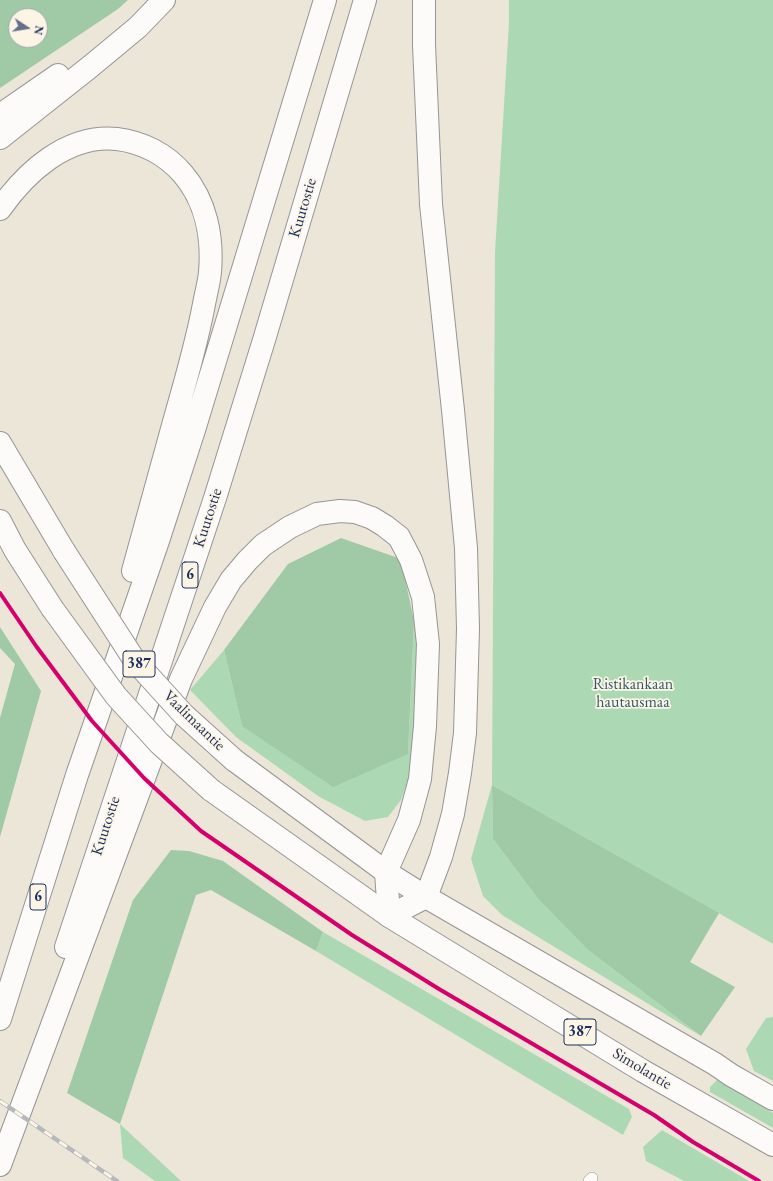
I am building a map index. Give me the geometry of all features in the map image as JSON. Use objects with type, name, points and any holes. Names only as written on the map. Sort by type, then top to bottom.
[{"type":"main road","points":[[0,115],[83,57],[155,0]]},
{"type":"main road","points":[[0,138],[138,27],[164,0]]},
{"type":"main road","name":"6","points":[[0,1019],[77,775],[158,542],[194,430],[325,0]]},
{"type":"main road","name":"Kuutostie","points":[[0,1146],[215,498],[365,0]]},
{"type":"main road","points":[[0,1165],[181,679],[208,621],[232,580],[247,561],[263,545],[290,527],[317,514],[340,511],[355,512],[372,518],[385,526],[399,537],[411,560],[423,597],[428,644],[425,726],[420,779],[409,820],[386,872],[390,916],[426,897],[442,857],[453,814],[465,733],[468,629],[466,548],[431,204],[424,45],[424,0]]},
{"type":"main road","points":[[0,209],[18,186],[45,161],[56,154],[86,141],[115,139],[130,141],[144,146],[158,152],[170,160],[187,179],[195,191],[204,212],[208,230],[210,272],[199,332],[77,775]]},
{"type":"main road","name":"Vaalimaantie","points":[[0,443],[64,551],[135,661],[184,715],[234,760],[386,872],[426,897]]},
{"type":"main road","name":"387","points":[[0,521],[15,550],[52,608],[116,696],[159,743],[211,790],[390,916]]},
{"type":"main road","points":[[426,897],[773,1099]]},
{"type":"main road","name":"Simolantie","points":[[390,916],[644,1071],[773,1145]]},
{"type":"green space","points":[[0,0],[128,0],[118,9],[0,88]]},
{"type":"green space","name":"Ristikankaan hautausmaa","points":[[509,0],[773,0],[773,944],[492,785],[495,252],[509,23]]},
{"type":"green space","points":[[341,538],[401,559],[414,621],[408,754],[333,787],[242,726],[224,650],[288,564]]},
{"type":"green space","points":[[414,621],[418,640],[413,766],[401,800],[388,817],[365,821],[318,796],[236,737],[190,690],[224,650],[242,726],[408,754]]},
{"type":"green space","points":[[0,627],[41,691],[0,837],[0,718],[15,664],[0,648]]},
{"type":"green space","points":[[492,785],[493,839],[538,899],[588,950],[701,1036],[502,915],[483,896],[471,859]]},
{"type":"green space","points":[[492,785],[719,913],[690,962],[735,987],[701,1036],[588,950],[538,899],[493,839]]},
{"type":"green space","points":[[171,850],[189,851],[223,861],[323,932],[316,951],[211,890],[196,895],[120,1124],[67,1093],[133,900]]},
{"type":"green space","points":[[323,932],[629,1109],[632,1117],[623,1135],[316,951]]},
{"type":"green space","points":[[773,1017],[773,1081],[754,1071],[746,1049],[766,1018]]},
{"type":"green space","points":[[717,1080],[773,1113],[773,1128],[710,1092],[710,1087]]},
{"type":"green space","points":[[120,1124],[181,1181],[155,1181],[123,1158]]},
{"type":"green space","points":[[662,1130],[749,1181],[684,1181],[646,1161],[643,1147]]},
{"type":"railway","points":[[0,1101],[117,1181]]},
{"type":"cycle path","points":[[0,593],[36,646],[92,721],[144,778],[201,831],[352,935],[439,989],[654,1115],[693,1142],[759,1181]]}]
